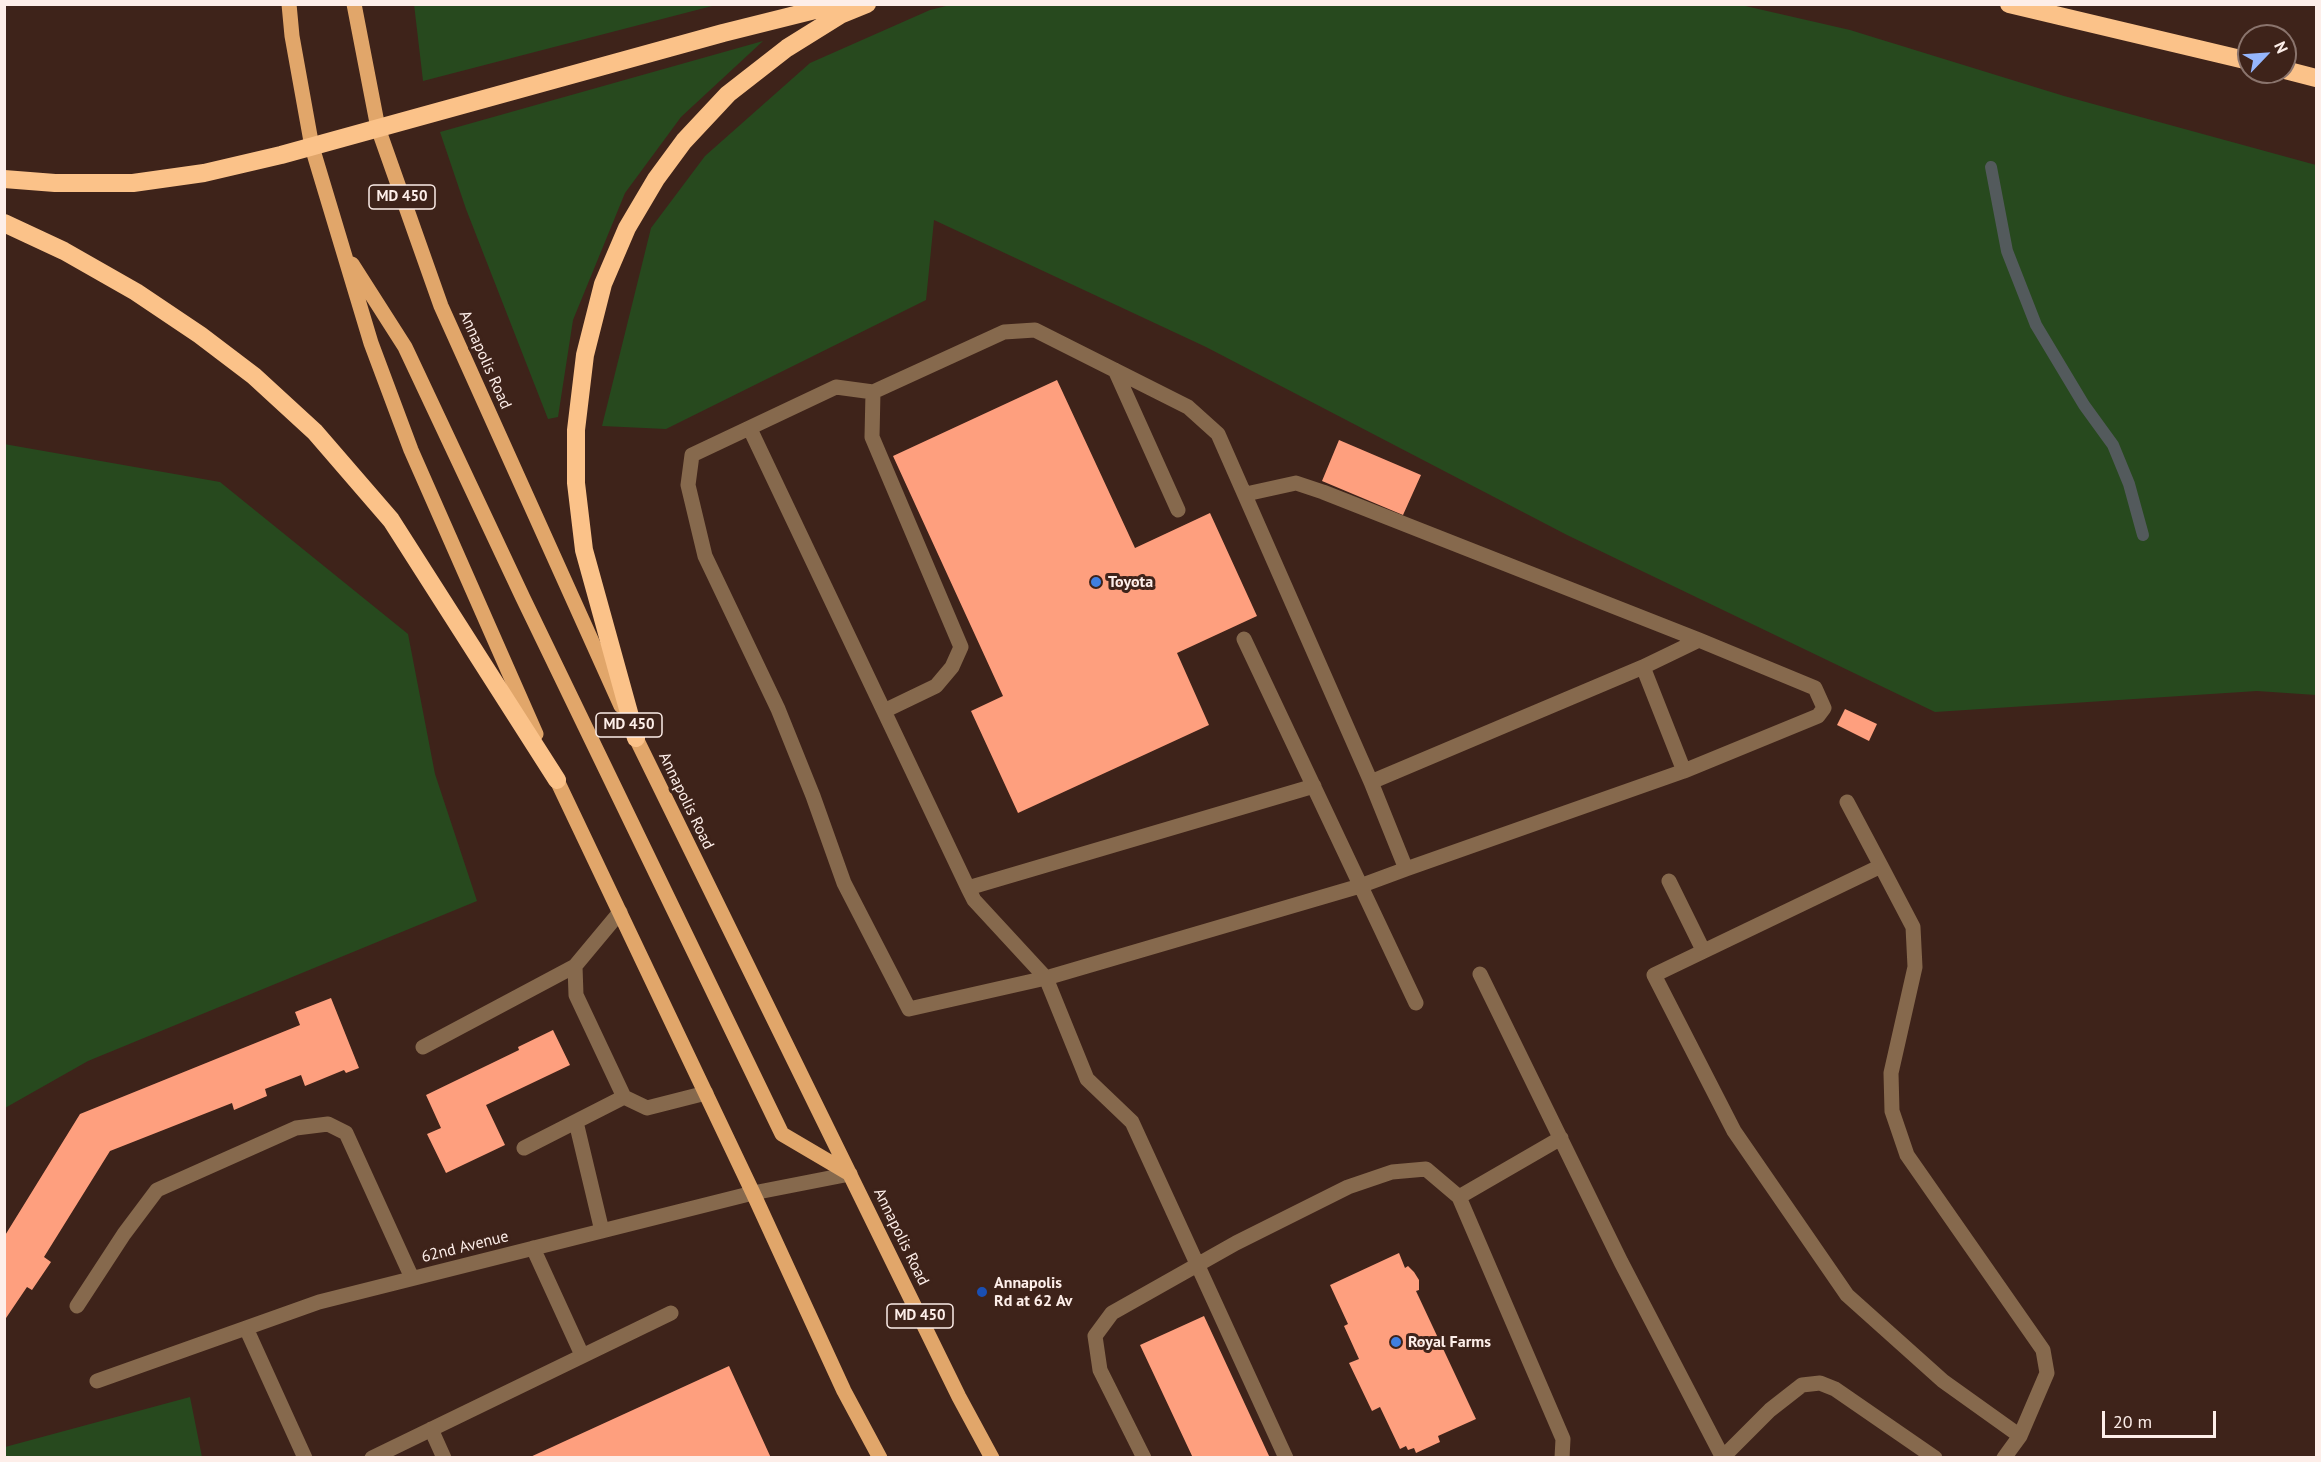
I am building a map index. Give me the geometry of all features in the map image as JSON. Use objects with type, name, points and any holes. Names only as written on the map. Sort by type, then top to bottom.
[{"type":"highway","points":[[4,179],[55,183],[133,183],[204,173],[312,147],[723,33],[839,4]]},
{"type":"highway","points":[[636,738],[584,550],[576,483],[576,430],[585,355],[603,284],[627,228],[656,179],[684,141],[728,94],[787,48],[840,15],[867,4]]},
{"type":"highway","points":[[1999,4],[2237,59]]},
{"type":"highway","points":[[2297,73],[2316,78]]},
{"type":"highway","points":[[4,223],[64,251],[136,292],[200,335],[255,376],[315,432],[391,520],[557,780]]},
{"type":"main road","points":[[289,4],[292,36],[312,147],[371,343],[411,450],[524,710],[753,1193],[844,1391],[880,1458]]},
{"type":"main road","name":"Annapolis Road","points":[[354,4],[378,128],[441,306],[636,738],[959,1397],[992,1458]]},
{"type":"main road","points":[[341,246],[405,347],[523,598],[782,1134],[850,1174]]},
{"type":"street","points":[[1246,494],[1296,483],[1323,492],[1815,688],[1824,708],[1818,716],[1684,771],[1360,886],[1046,978],[909,1009],[844,883],[813,796],[778,709],[705,556],[688,484],[692,455],[836,387],[873,392],[1004,332],[1035,330],[1188,407],[1218,434],[1371,782],[1406,869]]},
{"type":"street","points":[[1115,370],[1178,510]]},
{"type":"street","points":[[873,392],[872,437],[961,647],[952,667],[936,686],[884,711]]},
{"type":"street","points":[[750,429],[974,900],[1046,978],[1087,1079],[1132,1122],[1286,1458]]},
{"type":"street","points":[[1244,639],[1416,1003]]},
{"type":"street","points":[[1371,782],[1643,667],[1699,640]]},
{"type":"street","points":[[1643,667],[1684,771]]},
{"type":"street","points":[[968,888],[1314,786]]},
{"type":"street","points":[[1847,802],[1913,927],[1915,967],[1891,1073],[1892,1111],[1907,1155],[2043,1350],[2047,1373],[2020,1436],[2004,1458]]},
{"type":"street","points":[[1881,866],[1654,975],[1734,1131],[1847,1295],[1942,1381],[2020,1436]]},
{"type":"street","points":[[1669,881],[1703,951]]},
{"type":"street","points":[[423,1047],[575,966],[620,912]]},
{"type":"street","points":[[575,966],[576,995],[624,1097],[647,1108],[706,1093]]},
{"type":"street","points":[[1480,974],[1621,1262],[1723,1457],[1770,1410],[1802,1385],[1820,1383],[1835,1389],[1935,1458]]},
{"type":"street","points":[[524,1148],[624,1097]]},
{"type":"street","points":[[576,1122],[602,1231]]},
{"type":"street","points":[[77,1306],[124,1234],[157,1190],[296,1128],[328,1124],[346,1133],[412,1278]]},
{"type":"street","points":[[1460,1197],[1561,1138]]},
{"type":"street","points":[[1144,1458],[1100,1370],[1095,1336],[1112,1313],[1236,1243],[1348,1187],[1392,1172],[1426,1169],[1460,1197],[1563,1439],[1562,1458]]},
{"type":"street","name":"62nd Avenue","points":[[97,1381],[319,1302],[753,1193],[850,1174]]},
{"type":"street","points":[[533,1248],[582,1355]]},
{"type":"street","points":[[372,1458],[671,1312]]},
{"type":"street","points":[[246,1328],[305,1458]]},
{"type":"street","points":[[431,1429],[444,1458]]},
{"type":"green space","points":[[414,4],[716,4],[716,5],[423,81]]},
{"type":"green space","points":[[950,5],[1741,5],[1850,30],[2064,96],[2316,165],[2316,695],[2257,691],[1935,712],[1567,535],[1206,347],[934,220],[926,300],[666,429],[602,426],[651,228],[705,156],[810,63],[930,10]]},
{"type":"green space","points":[[763,41],[681,117],[625,193],[573,320],[558,417],[548,419],[466,209],[440,132]]},
{"type":"green space","points":[[4,444],[220,482],[408,634],[435,774],[477,901],[88,1061],[5,1108]]},
{"type":"green space","points":[[190,1397],[202,1457],[5,1457],[5,1447]]},
{"type":"building","name":"Toyota","points":[[1057,380],[1135,548],[1210,513],[1257,616],[1177,653],[1209,725],[1018,813],[971,711],[1003,696],[893,456]]},
{"type":"building","points":[[1339,440],[1421,475],[1403,515],[1322,481]]},
{"type":"building","points":[[1845,709],[1877,724],[1869,741],[1837,725]]},
{"type":"building","points":[[331,998],[359,1068],[346,1073],[344,1070],[305,1086],[301,1075],[265,1089],[267,1096],[234,1110],[232,1103],[110,1151],[44,1257],[51,1262],[32,1290],[27,1287],[4,1321],[4,1237],[80,1114],[300,1025],[295,1012]]},
{"type":"building","points":[[553,1030],[570,1065],[486,1105],[505,1145],[446,1173],[427,1134],[441,1128],[426,1095],[519,1050],[518,1047]]},
{"type":"building","name":"Royal Farms","points":[[1399,1253],[1405,1268],[1408,1266],[1419,1280],[1419,1290],[1416,1291],[1476,1419],[1438,1436],[1440,1442],[1416,1453],[1414,1448],[1408,1450],[1406,1446],[1400,1449],[1380,1407],[1372,1411],[1349,1363],[1359,1359],[1344,1326],[1348,1324],[1330,1285]]},
{"type":"building","points":[[1204,1316],[1270,1458],[1193,1458],[1140,1345]]},
{"type":"building","points":[[729,1366],[771,1458],[528,1458]]},
{"type":"waterway","points":[[1991,167],[2007,251],[2036,325],[2084,405],[2113,445],[2129,484],[2143,535]]},
{"type":"place","name":"Toyota","points":[[1096,582]]},
{"type":"place","name":"Annapolis Rd at 62 Av","points":[[982,1292]]},
{"type":"place","name":"Royal Farms","points":[[1396,1342]]}]
